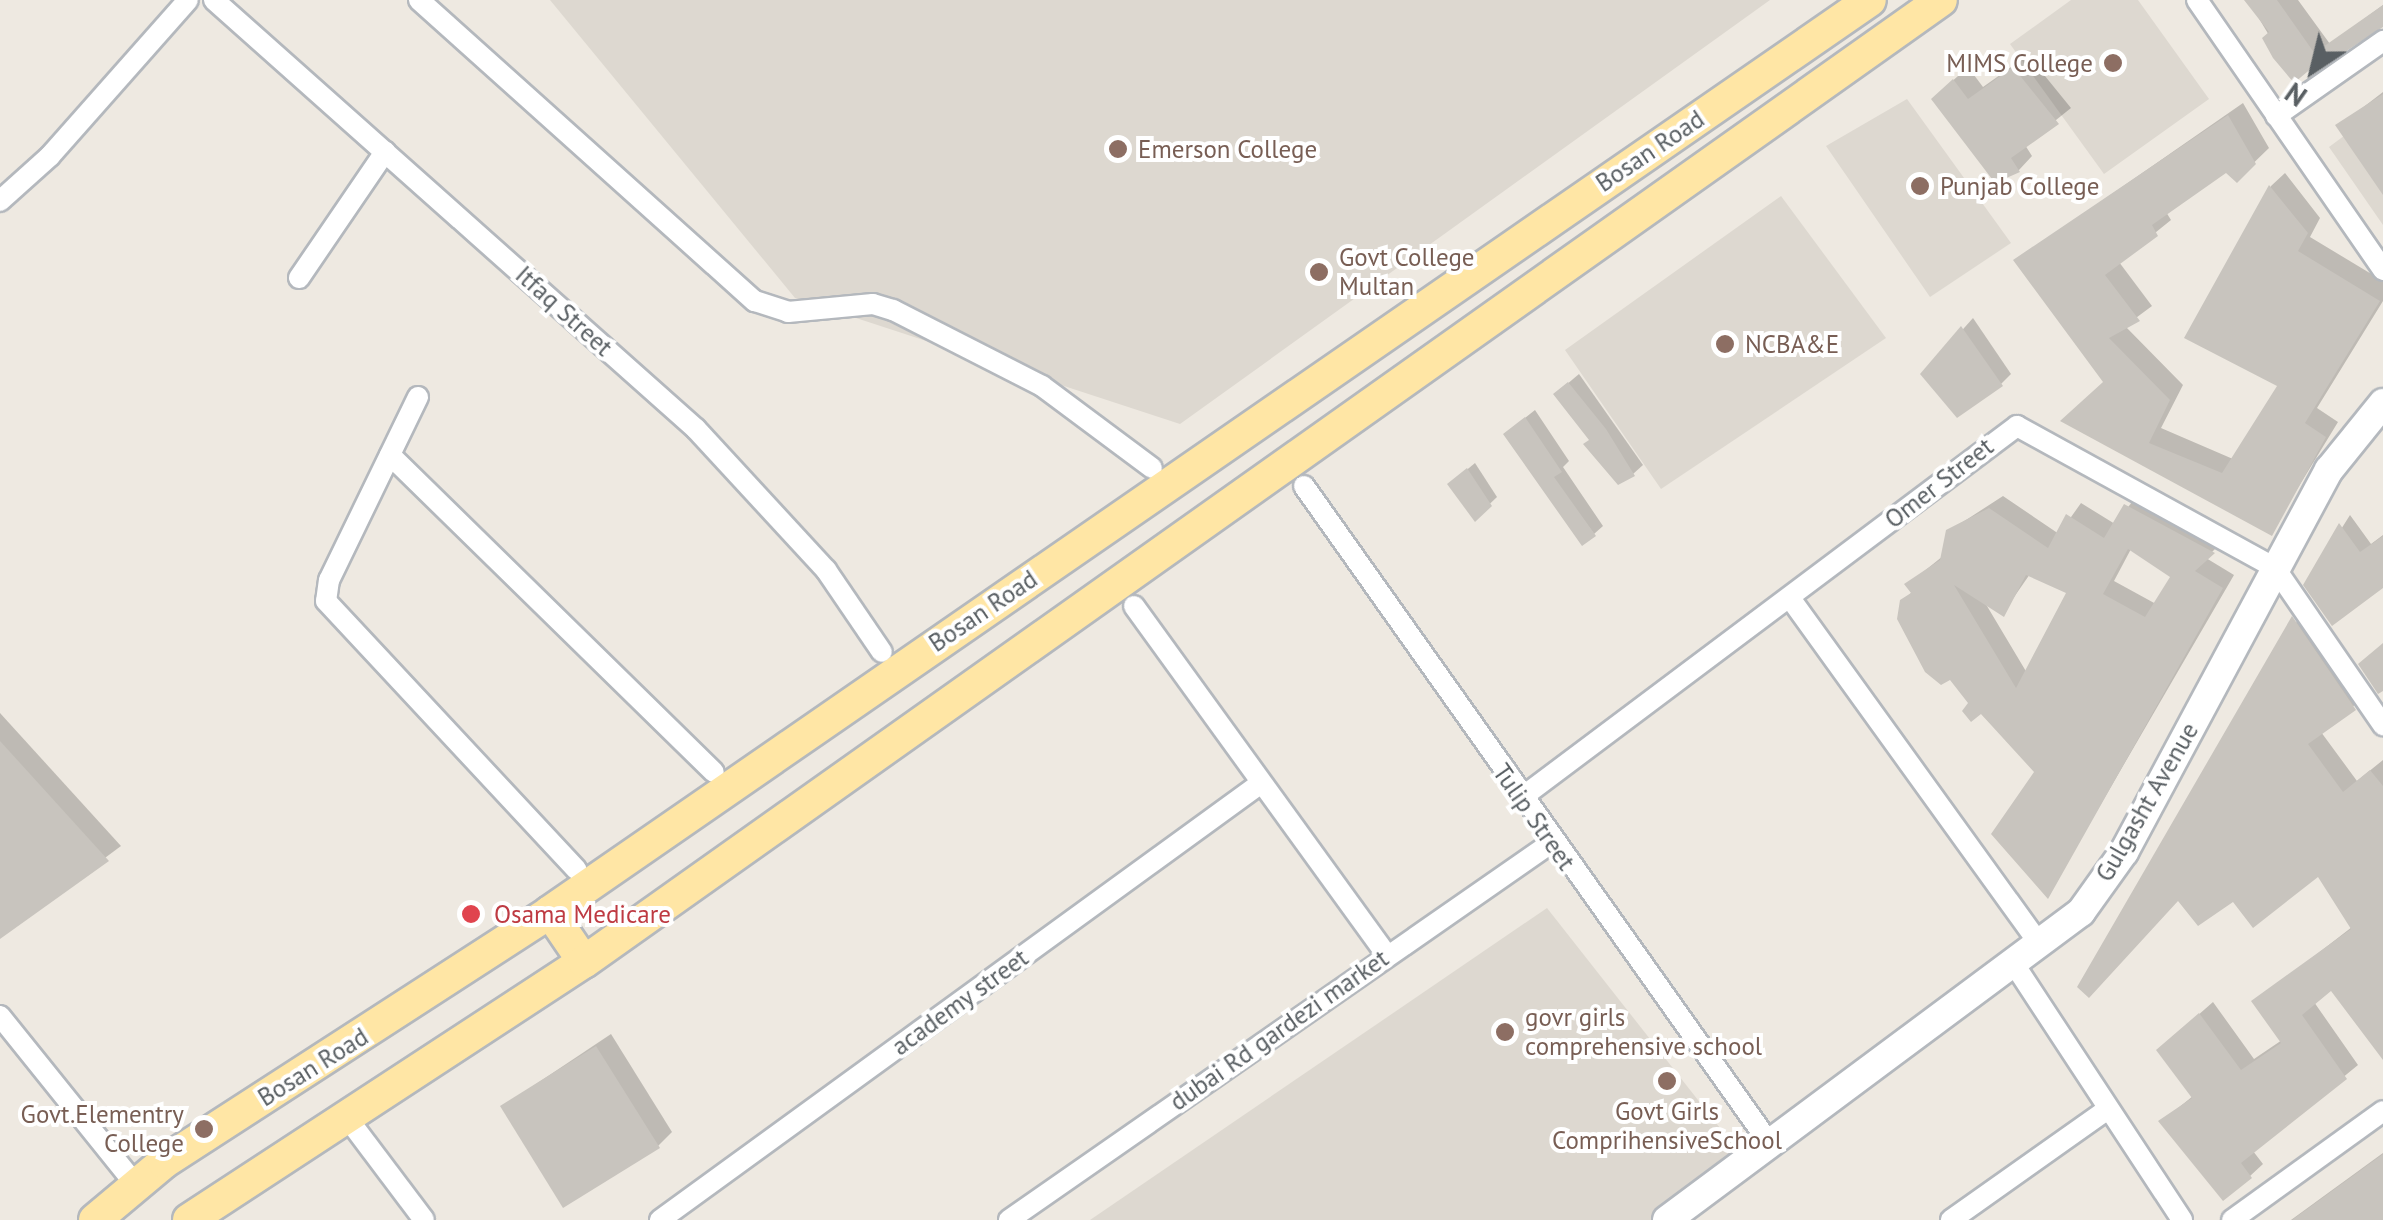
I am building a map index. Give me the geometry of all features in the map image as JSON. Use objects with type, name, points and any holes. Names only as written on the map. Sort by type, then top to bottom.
[{"type":"main road","name":"Bosan Road","points":[[95,1220],[136,1185],[550,912],[1870,0]]},
{"type":"main road","name":"Bosan Road","points":[[192,1219],[584,962],[1940,0]]},
{"type":"main road","points":[[918,655],[950,700]]},
{"type":"main road","points":[[550,912],[584,962]]},
{"type":"street","points":[[1,198],[50,156],[188,0]]},
{"type":"street","name":"Itfaq Street","points":[[214,0],[696,429],[826,570],[882,652]]},
{"type":"street","points":[[419,0],[755,301],[788,312],[873,304],[893,310],[1042,386],[1152,468]]},
{"type":"street","points":[[2197,0],[2383,270]]},
{"type":"street","points":[[2276,116],[2383,41]]},
{"type":"street","points":[[299,278],[385,152]]},
{"type":"street","points":[[418,397],[329,580],[326,601],[576,869]]},
{"type":"street","name":"Gulgasht Avenue","points":[[1667,1220],[2082,912],[2124,852],[2329,470],[2381,412]]},
{"type":"street","name":"Omer Street","points":[[1521,798],[2016,426],[2275,568],[2383,726]]},
{"type":"street","points":[[390,454],[714,772]]},
{"type":"street","name":"Tulip Street","points":[[1304,486],[1552,843],[1770,1144]]},
{"type":"street","points":[[1790,598],[2040,944]]},
{"type":"street","points":[[1134,606],[1386,955]]},
{"type":"street","name":"academy street","points":[[660,1220],[1261,784]]},
{"type":"street","name":"dubai Rd gardezi market","points":[[1009,1220],[1552,843]]},
{"type":"street","points":[[2014,964],[2182,1220]]},
{"type":"street","points":[[0,1016],[136,1185]]},
{"type":"street","points":[[1951,1220],[2108,1109]]},
{"type":"street","points":[[2232,1220],[2383,1111]]},
{"type":"street","points":[[348,1118],[424,1220]]},
{"type":"shaded area","name":"Emerson College","points":[[550,0],[1770,0],[1180,424],[795,298]]},
{"type":"shaded area","points":[[2071,0],[2138,0],[2209,99],[2104,174],[2010,44]]},
{"type":"shaded area","points":[[1907,99],[2011,243],[1930,297],[1826,146]]},
{"type":"shaded area","points":[[2383,107],[2383,225],[2329,147]]},
{"type":"shaded area","name":"NCBA&E","points":[[1781,196],[1886,338],[1661,489],[1565,350]]},
{"type":"shaded area","name":"govr girls comprehensive school","points":[[1547,908],[1742,1156],[1653,1220],[1090,1220]]},
{"type":"building","points":[[2244,0],[2277,0],[2320,61],[2294,83],[2273,58],[2262,38],[2269,32]]},
{"type":"building","points":[[2383,5],[2383,27],[2331,61],[2323,47]]},
{"type":"building","points":[[2013,67],[2059,124],[2011,158],[2020,172],[1995,183],[1931,99],[1953,79],[1968,99]]},
{"type":"building","points":[[2383,94],[2383,195],[2335,125]]},
{"type":"building","points":[[2228,115],[2256,164],[2237,183],[2226,173],[2152,225],[2158,236],[2105,275],[2140,321],[2109,338],[2170,400],[2149,443],[2222,473],[2277,386],[2184,338],[2269,185],[2308,233],[2298,251],[2380,301],[2305,423],[2326,437],[2272,536],[2060,421],[2103,382],[2013,260]]},
{"type":"building","points":[[1961,326],[2003,386],[1957,418],[1920,374]]},
{"type":"building","points":[[1568,382],[1606,429],[1635,476],[1618,485],[1583,444],[1589,440],[1553,394]]},
{"type":"building","points":[[1525,417],[1562,472],[1554,477],[1596,536],[1582,546],[1503,434]]},
{"type":"building","points":[[1467,468],[1492,506],[1475,522],[1447,484]]},
{"type":"building","points":[[2124,504],[2215,553],[2195,571],[2223,588],[2048,899],[1991,834],[2034,772],[1981,714],[1971,722],[1962,711],[1968,703],[1950,680],[1941,685],[1925,672],[1897,619],[1900,600],[1911,593],[1904,584],[1940,560],[1946,530],[1989,508],[2048,548],[2066,514],[2104,538]],"holes":[[[2128,549],[2170,577],[2145,617],[2103,594]],[[2026,575],[2066,593],[2016,688],[1954,585],[2004,617]]]},
{"type":"building","points":[[2339,523],[2360,552],[2383,536],[2383,588],[2332,626],[2303,585]]},
{"type":"building","points":[[2292,616],[2356,710],[2308,744],[2343,792],[2370,770],[2383,786],[2383,1060],[2331,991],[2302,1015],[2347,1079],[2241,1163],[2252,1178],[2223,1201],[2158,1121],[2192,1098],[2156,1050],[2199,1013],[2241,1070],[2281,1043],[2251,1001],[2351,929],[2318,877],[2253,928],[2233,902],[2198,926],[2178,901],[2089,998],[2077,987]]},
{"type":"building","points":[[2383,643],[2383,691],[2378,694],[2358,664]]},
{"type":"building","points":[[0,741],[109,861],[0,939]]},
{"type":"building","points":[[596,1046],[660,1148],[563,1208],[500,1106]]},
{"type":"building","points":[[2383,1154],[2383,1220],[2292,1220]]},
{"type":"place","name":"MIMS College","points":[[2113,63]]},
{"type":"place","name":"Emerson College","points":[[1118,149]]},
{"type":"place","name":"Punjab College","points":[[1920,186]]},
{"type":"place","name":"Govt College Multan","points":[[1319,272]]},
{"type":"place","name":"NCBA&E","points":[[1725,344]]},
{"type":"place","name":"Osama Medicare","points":[[471,914]]},
{"type":"place","name":"govr girls comprehensive school","points":[[1505,1032]]},
{"type":"place","name":"Govt Girls ComprihensiveSchool","points":[[1667,1081]]},
{"type":"place","name":"Govt.Elementry College","points":[[204,1129]]}]
